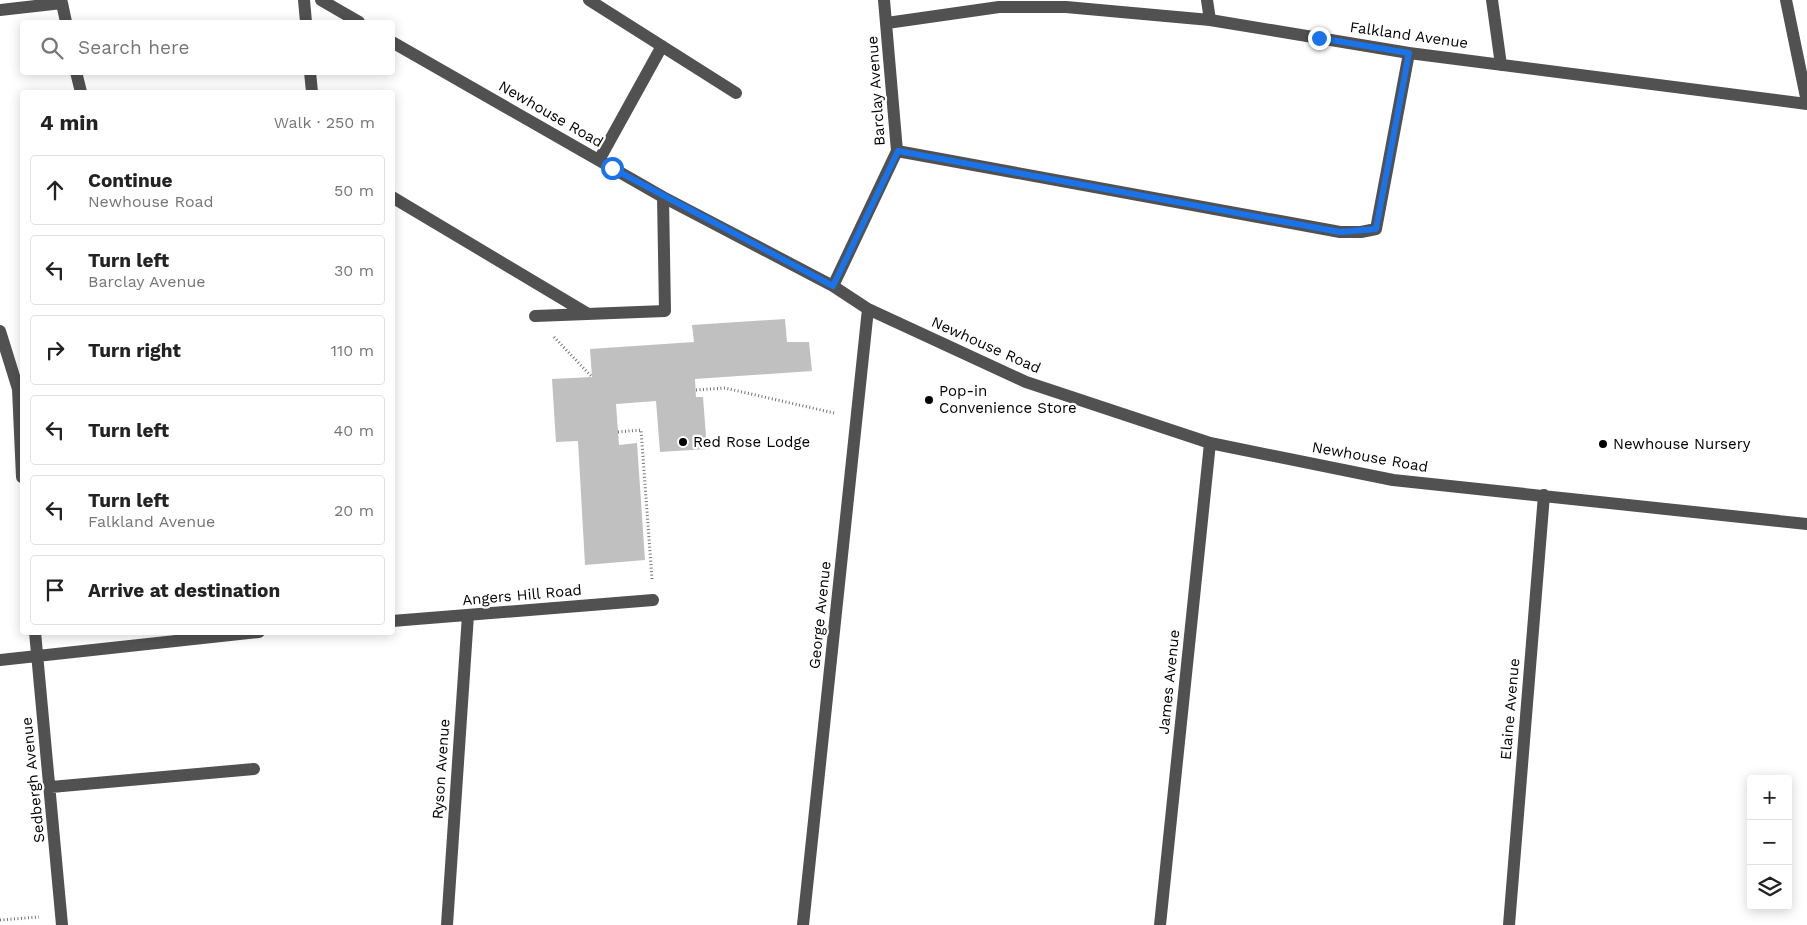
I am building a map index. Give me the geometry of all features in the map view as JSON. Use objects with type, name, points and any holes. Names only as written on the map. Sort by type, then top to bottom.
[{"type":"street","points":[[304,0],[306,20]]},
{"type":"street","points":[[588,0],[736,93]]},
{"type":"street","name":"Barclay Avenue","points":[[833,286],[898,151],[884,0]]},
{"type":"street","points":[[1207,0],[1210,20]]},
{"type":"street","points":[[1492,0],[1501,65]]},
{"type":"street","points":[[1786,0],[1807,103]]},
{"type":"street","points":[[329,2],[356,20]]},
{"type":"street","points":[[0,10],[62,3],[66,20]]},
{"type":"street","name":"Falkland Avenue","points":[[887,24],[999,7],[1065,4],[1210,20],[1409,53],[1807,103]]},
{"type":"street","name":"Newhouse Road","points":[[395,44],[663,196],[833,286],[868,309],[1026,382],[1210,443],[1394,480],[1807,524]]},
{"type":"street","points":[[599,160],[662,46]]},
{"type":"street","points":[[898,151],[1340,232],[1361,232],[1376,229],[1409,53]]},
{"type":"street","points":[[77,75],[80,90]]},
{"type":"street","points":[[310,75],[312,90]]},
{"type":"street","points":[[535,316],[665,311],[663,196]]},
{"type":"street","points":[[395,199],[588,314]]},
{"type":"street","name":"George Avenue","points":[[803,925],[868,309]]},
{"type":"street","points":[[0,331],[19,376],[20,433]]},
{"type":"street","name":"James Avenue","points":[[1160,925],[1210,443]]},
{"type":"street","name":"Elaine Avenue","points":[[1509,925],[1544,495]]},
{"type":"street","name":"Angers Hill Road","points":[[395,620],[653,600]]},
{"type":"street","name":"Ryson Avenue","points":[[447,925],[468,615]]},
{"type":"street","name":"Sedbergh Avenue","points":[[35,635],[62,920]]},
{"type":"street","points":[[0,660],[37,657],[180,636],[200,635]]},
{"type":"street","points":[[51,787],[254,769]]},
{"type":"path","points":[[535,316],[592,377]]},
{"type":"path","points":[[696,390],[725,388],[857,418]]},
{"type":"path","points":[[618,432],[641,430],[653,600]]},
{"type":"path","points":[[0,920],[62,920]]},
{"type":"building","name":"Red Rose Lodge","points":[[785,319],[787,342],[809,342],[812,371],[695,379],[696,397],[703,397],[707,449],[660,452],[656,401],[616,404],[619,445],[637,443],[645,560],[585,565],[578,441],[556,442],[552,379],[592,377],[590,349],[694,342],[692,325]]},
{"type":"place","name":"Pop-in Convenience Store","points":[[929,400]]},
{"type":"place","name":"Red Rose Lodge","points":[[683,442]]},
{"type":"place","name":"Newhouse Nursery","points":[[1603,444]]},
{"type":"route","points":[[612,168],[833,286],[898,151],[1340,232],[1361,232],[1376,229],[1409,53],[1319,38]]}]
